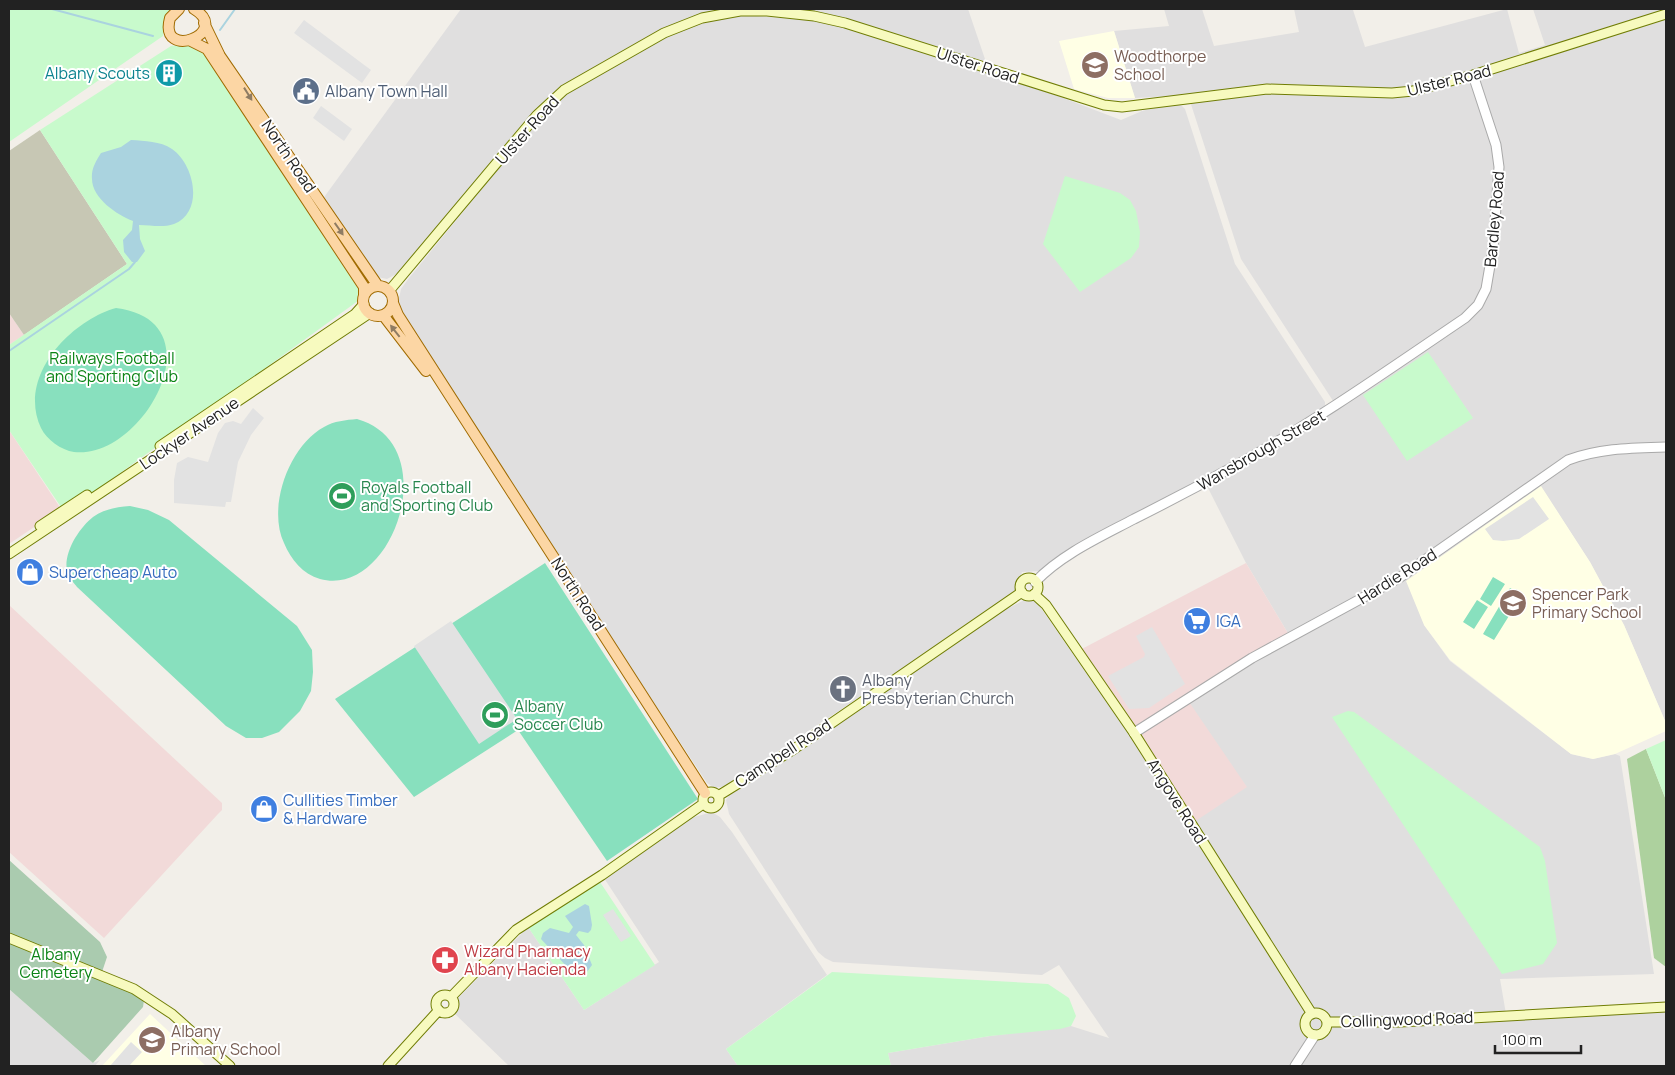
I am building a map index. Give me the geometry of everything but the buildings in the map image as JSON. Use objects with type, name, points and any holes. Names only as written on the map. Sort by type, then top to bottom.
[{"type":"main road","name":"North Road","points":[[194,9],[201,16],[220,56],[378,286]]},
{"type":"main road","name":"North Road","points":[[176,10],[169,22],[171,33],[180,41],[191,41],[207,49],[364,286],[364,300]]},
{"type":"main road","name":"Ulster Road","points":[[389,291],[537,115],[564,90],[664,34],[702,18],[740,11],[768,11],[814,16],[845,23],[1104,105],[1122,107],[1267,89],[1392,93],[1413,91],[1473,75],[1666,14]]},
{"type":"main road","points":[[191,41],[201,34],[204,23]]},
{"type":"main road","points":[[378,286],[389,291],[393,303],[390,311],[383,315],[370,313],[364,300],[371,288],[378,286]]},
{"type":"main road","name":"Lockyer Avenue","points":[[9,548],[327,334],[355,314],[364,300]]},
{"type":"main road","name":"North Road","points":[[393,303],[398,315],[449,396],[550,549],[705,793]]},
{"type":"main road","name":"Lockyer Avenue","points":[[9,554],[370,313]]},
{"type":"main road","name":"North Road","points":[[383,315],[432,379],[449,396]]},
{"type":"main road","points":[[1025,579],[1036,582],[1037,588],[1034,594],[1030,596],[1022,592],[1020,585],[1025,579]]},
{"type":"main road","name":"Campbell Road","points":[[718,796],[794,749],[1022,592]]},
{"type":"main road","name":"Angove Road","points":[[1034,594],[1046,604],[1134,733],[1312,1014]]},
{"type":"main road","points":[[714,792],[718,796],[719,802],[715,807],[709,808],[704,804],[702,798],[705,793],[714,792]]},
{"type":"main road","points":[[388,1066],[439,1010],[445,1013],[451,1011],[454,1006],[451,997],[516,930],[602,875],[704,804]]},
{"type":"main road","points":[[9,938],[134,989],[172,1014],[230,1066]]},
{"type":"main road","name":"Collingwood Road","points":[[1327,1022],[1400,1022],[1666,1006]]},
{"type":"main road","points":[[1318,1013],[1324,1016],[1327,1022],[1322,1034],[1315,1035],[1308,1031],[1305,1023],[1307,1017],[1312,1014],[1318,1013]]},
{"type":"street","name":"Bardley Road","points":[[1473,75],[1496,145],[1499,167],[1493,248],[1486,289],[1478,305]]},
{"type":"street","name":"Wansbrough Street","points":[[1036,582],[1059,561],[1101,536],[1210,480],[1331,409],[1465,318],[1478,305]]},
{"type":"street","name":"Hardie Road","points":[[1134,733],[1252,658],[1399,578],[1568,460],[1590,452],[1607,449],[1666,447]]},
{"type":"street","points":[[1296,1066],[1315,1035]]},
{"type":"shaded area","points":[[461,9],[730,9],[662,30],[562,87],[402,271],[387,279],[373,276],[322,200]]},
{"type":"shaded area","points":[[773,9],[968,9],[986,62],[845,18],[814,11]]},
{"type":"shaded area","points":[[1164,9],[1202,9],[1214,46],[1299,32],[1294,9],[1353,10],[1365,47],[1507,9],[1519,53],[1545,45],[1533,9],[1666,9],[1666,723],[1624,625],[1590,562],[1541,487],[1424,625],[1450,661],[1571,754],[1593,759],[1615,754],[1620,756],[1654,974],[1500,979],[1506,1014],[1666,1007],[1666,1066],[891,1066],[888,1053],[990,1036],[1071,1026],[1109,1038],[1059,965],[1042,975],[833,962],[825,958],[818,952],[729,814],[726,800],[730,794],[1003,611],[1028,598],[1036,601],[1191,823],[1185,696],[1292,640],[1246,563],[1207,486],[1284,443],[1337,407],[1241,259],[1188,95],[1135,98],[1114,31],[1169,26]]},
{"type":"shaded area","points":[[741,15],[813,20],[844,25],[1016,80],[1121,120],[1142,111],[1175,103],[1180,104],[1185,109],[1235,264],[1325,402],[1325,407],[1278,441],[1055,559],[1040,571],[1022,572],[1015,592],[998,605],[726,786],[715,788],[707,783],[401,319],[398,303],[401,289],[409,278],[541,117],[568,93],[668,36],[704,21]]},
{"type":"shaded area","points":[[304,20],[371,70],[362,83],[294,33]]},
{"type":"shaded area","name":"Woodthorpe School","points":[[1114,31],[1135,98],[1108,98],[1074,89],[1059,41]]},
{"type":"shaded area","points":[[321,106],[352,129],[344,141],[313,118]]},
{"type":"shaded area","points":[[40,130],[127,264],[24,335],[9,313],[9,151]]},
{"type":"shaded area","points":[[9,313],[24,335],[9,345]]},
{"type":"shaded area","points":[[253,408],[264,418],[251,435],[238,462],[231,502],[226,502],[225,507],[174,503],[174,480],[177,463],[188,457],[208,462],[218,433],[225,423],[233,421],[241,424]]},
{"type":"shaded area","points":[[9,430],[61,509],[9,544]]},
{"type":"shaded area","name":"Spencer Park Primary School","points":[[1541,486],[1590,562],[1624,625],[1666,723],[1666,731],[1615,754],[1593,759],[1571,754],[1450,660],[1424,625],[1406,581]]},
{"type":"shaded area","points":[[1533,497],[1549,519],[1519,539],[1493,540],[1485,529]]},
{"type":"shaded area","points":[[1246,563],[1292,640],[1185,696],[1247,787],[1191,824],[1076,652]]},
{"type":"shaded area","points":[[9,605],[222,803],[222,810],[104,938],[9,852]]},
{"type":"shaded area","points":[[451,621],[517,719],[479,744],[414,646]]},
{"type":"shaded area","points":[[1152,627],[1185,684],[1149,708],[1129,709],[1108,676],[1144,657],[1145,654],[1136,636]]},
{"type":"shaded area","points":[[712,812],[720,817],[732,832],[827,975],[726,1049],[738,1066],[509,1066],[455,1014],[457,999],[528,927],[584,1010],[659,962],[602,875],[691,818]]},
{"type":"shaded area","points":[[613,909],[631,936],[621,942],[603,915]]},
{"type":"shaded area","points":[[9,989],[93,1063],[100,1060],[95,1066],[9,1066]]},
{"type":"shaded area","name":"Albany Primary School","points":[[150,1014],[206,1066],[102,1066]]},
{"type":"shaded area","points":[[131,1042],[142,1052],[129,1066],[110,1066]]},
{"type":"green space","points":[[9,9],[170,9],[166,16],[163,36],[9,142]]},
{"type":"green space","name":"Railways Football and Sporting Club","points":[[171,46],[192,46],[205,53],[360,290],[362,298],[65,513],[9,430],[9,345],[127,264],[40,130]]},
{"type":"green space","points":[[1065,176],[1120,193],[1130,200],[1136,211],[1140,232],[1139,247],[1131,258],[1080,292],[1043,244]]},
{"type":"green space","name":"Railways Football and Sporting Club","points":[[116,308],[147,318],[163,337],[167,361],[160,388],[145,413],[124,435],[100,449],[69,451],[59,447],[41,428],[35,409],[36,390],[42,371],[52,354],[66,338],[82,325]]},
{"type":"green space","points":[[1428,352],[1473,418],[1407,461],[1363,395]]},
{"type":"green space","name":"Royals Football and Sporting Club","points":[[357,419],[384,434],[399,457],[404,486],[399,516],[387,544],[369,566],[346,579],[320,579],[308,574],[294,561],[284,543],[279,528],[280,495],[291,463],[312,436],[332,423]]},
{"type":"green space","points":[[130,506],[148,510],[169,520],[297,626],[312,650],[313,672],[311,691],[300,711],[279,732],[262,738],[246,738],[226,726],[77,587],[69,577],[66,567],[69,551],[82,528],[93,517],[106,510]]},
{"type":"green space","name":"Albany Soccer Club","points":[[545,563],[698,799],[607,861],[518,730],[414,797],[335,699]]},
{"type":"green space","points":[[1493,577],[1505,584],[1491,606],[1480,599]]},
{"type":"green space","points":[[1510,588],[1522,595],[1494,640],[1483,634]]},
{"type":"green space","points":[[1477,600],[1488,607],[1474,629],[1463,622]]},
{"type":"green space","points":[[1348,711],[1354,712],[1540,847],[1545,861],[1557,943],[1543,964],[1502,974],[1332,717]]},
{"type":"green space","points":[[1666,740],[1666,800],[1646,749]]},
{"type":"green space","points":[[1646,749],[1666,800],[1666,967],[1654,958],[1627,759]]},
{"type":"green space","name":"Albany Cemetery","points":[[9,860],[100,942],[107,957],[100,978],[133,992],[144,1000],[143,1007],[93,1063],[9,989]]},
{"type":"green space","points":[[600,882],[655,965],[584,1010],[528,927]]},
{"type":"green space","points":[[832,972],[1048,984],[1069,998],[1076,1016],[1071,1026],[1060,1029],[990,1036],[888,1053],[891,1066],[738,1066],[726,1049]]},
{"type":"water","points":[[131,140],[157,143],[172,149],[186,165],[193,187],[193,199],[190,209],[184,218],[170,225],[139,225],[140,239],[145,251],[137,262],[132,262],[124,252],[123,240],[132,230],[133,221],[106,205],[96,193],[92,179],[93,168],[101,153],[121,147]]},
{"type":"water","points":[[585,904],[589,906],[591,930],[588,933],[579,931],[576,935],[584,945],[592,965],[584,976],[569,969],[541,939],[543,933],[550,928],[569,933],[573,927],[565,916]]},
{"type":"waterway","points":[[52,9],[153,36]]},
{"type":"waterway","points":[[220,30],[235,9]]},
{"type":"waterway","points":[[9,351],[129,269],[135,262]]},
{"type":"place","name":"Woodthorpe School","points":[[1095,65]]},
{"type":"place","name":"Albany Scouts","points":[[169,73]]},
{"type":"place","name":"Albany Town Hall","points":[[306,91]]},
{"type":"place","name":"Royals Football and Sporting Club","points":[[342,496]]},
{"type":"place","name":"Supercheap Auto","points":[[30,572]]},
{"type":"place","name":"Spencer Park Primary School","points":[[1513,603]]},
{"type":"place","name":"IGA","points":[[1197,621]]},
{"type":"place","name":"Albany Presbyterian Church","points":[[843,689]]},
{"type":"place","name":"Albany Soccer Club","points":[[495,715]]},
{"type":"place","name":"Cullities Timber & Hardware","points":[[264,809]]},
{"type":"place","name":"Wizard Pharmacy Albany Hacienda","points":[[445,960]]},
{"type":"place","name":"Albany Primary School","points":[[152,1040]]}]
